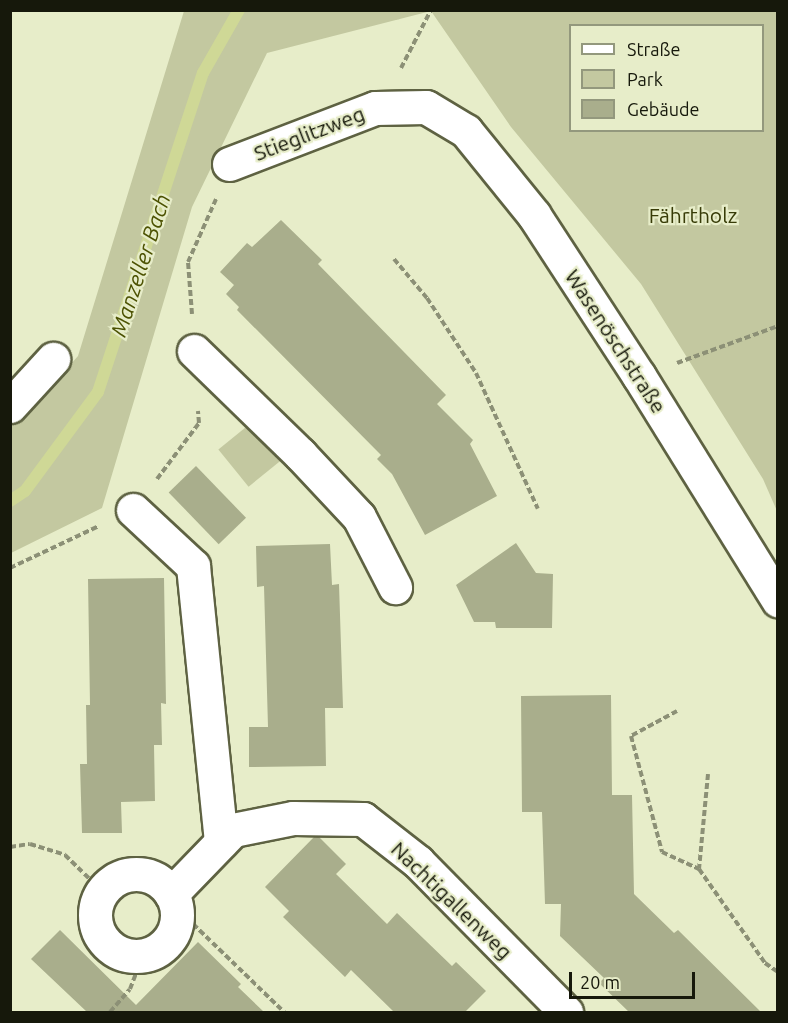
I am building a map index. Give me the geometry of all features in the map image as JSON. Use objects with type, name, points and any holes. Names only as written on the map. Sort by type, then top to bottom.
[{"type":"street","name":"Stieglitzweg","points":[[229,164],[375,108],[426,106]]},
{"type":"street","name":"Wasenöschstraße","points":[[426,106],[466,130],[534,215],[639,376],[777,600]]},
{"type":"street","points":[[194,351],[300,454],[359,517],[394,587]]},
{"type":"street","points":[[10,406],[53,359]]},
{"type":"street","points":[[133,510],[193,566],[221,842]]},
{"type":"street","name":"Nachtigallenweg","points":[[174,901],[233,830],[293,818],[363,819],[418,862],[566,1012]]},
{"type":"street","points":[[130,874],[146,875],[160,882],[174,901],[176,926],[169,940],[157,951],[142,957],[126,956],[111,949],[100,937],[95,905],[102,891],[114,879],[130,874]]},
{"type":"path","points":[[375,108],[411,53],[431,10]]},
{"type":"path","points":[[10,568],[133,510],[199,423],[188,262],[212,211],[229,164]]},
{"type":"path","points":[[394,259],[427,298],[476,373],[538,509]]},
{"type":"path","points":[[639,376],[777,326]]},
{"type":"path","points":[[677,711],[631,736],[662,852],[699,869],[765,963],[777,972]]},
{"type":"path","points":[[699,869],[708,774]]},
{"type":"path","points":[[10,847],[30,844],[65,855],[102,891]]},
{"type":"path","points":[[174,901],[284,1012]]},
{"type":"path","points":[[110,1012],[130,989],[142,957]]},
{"type":"green space","points":[[184,11],[431,11],[267,53],[192,207],[102,508],[11,553],[10,425],[29,411],[78,356]]},
{"type":"green space","name":"Fährtholz","points":[[431,11],[777,11],[777,511],[763,479],[641,284],[511,127]]},
{"type":"green space","points":[[251,423],[281,460],[249,487],[218,449]]},
{"type":"building","points":[[281,220],[322,260],[318,264],[446,395],[437,404],[473,440],[470,444],[497,496],[425,535],[392,474],[377,459],[381,455],[237,310],[239,307],[226,294],[234,285],[220,272],[247,243],[252,247]]},
{"type":"building","points":[[196,466],[246,518],[219,544],[169,492]]},
{"type":"building","points":[[516,543],[536,573],[553,574],[552,628],[496,628],[495,622],[474,622],[456,585]]},
{"type":"building","points":[[330,544],[332,585],[339,584],[343,708],[325,708],[326,766],[249,767],[249,727],[268,727],[264,586],[257,587],[256,546]]},
{"type":"building","points":[[164,578],[166,704],[161,703],[162,745],[154,745],[155,801],[121,802],[122,833],[82,833],[80,764],[87,764],[86,705],[90,705],[88,579]]},
{"type":"building","points":[[611,695],[612,795],[632,795],[634,894],[674,933],[678,930],[761,1012],[629,1012],[599,983],[604,978],[560,936],[561,904],[545,904],[542,812],[522,812],[521,696]]},
{"type":"building","points":[[314,837],[319,837],[346,864],[336,874],[387,924],[397,913],[452,966],[456,962],[486,991],[465,1012],[394,1012],[351,970],[345,977],[283,917],[289,911],[265,887]]},
{"type":"building","points":[[60,930],[136,1005],[198,942],[241,984],[238,987],[264,1012],[87,1012],[31,959]]},
{"type":"waterway","name":"Manzeller Bach","points":[[10,501],[25,491],[98,392],[203,73],[239,10]]}]
